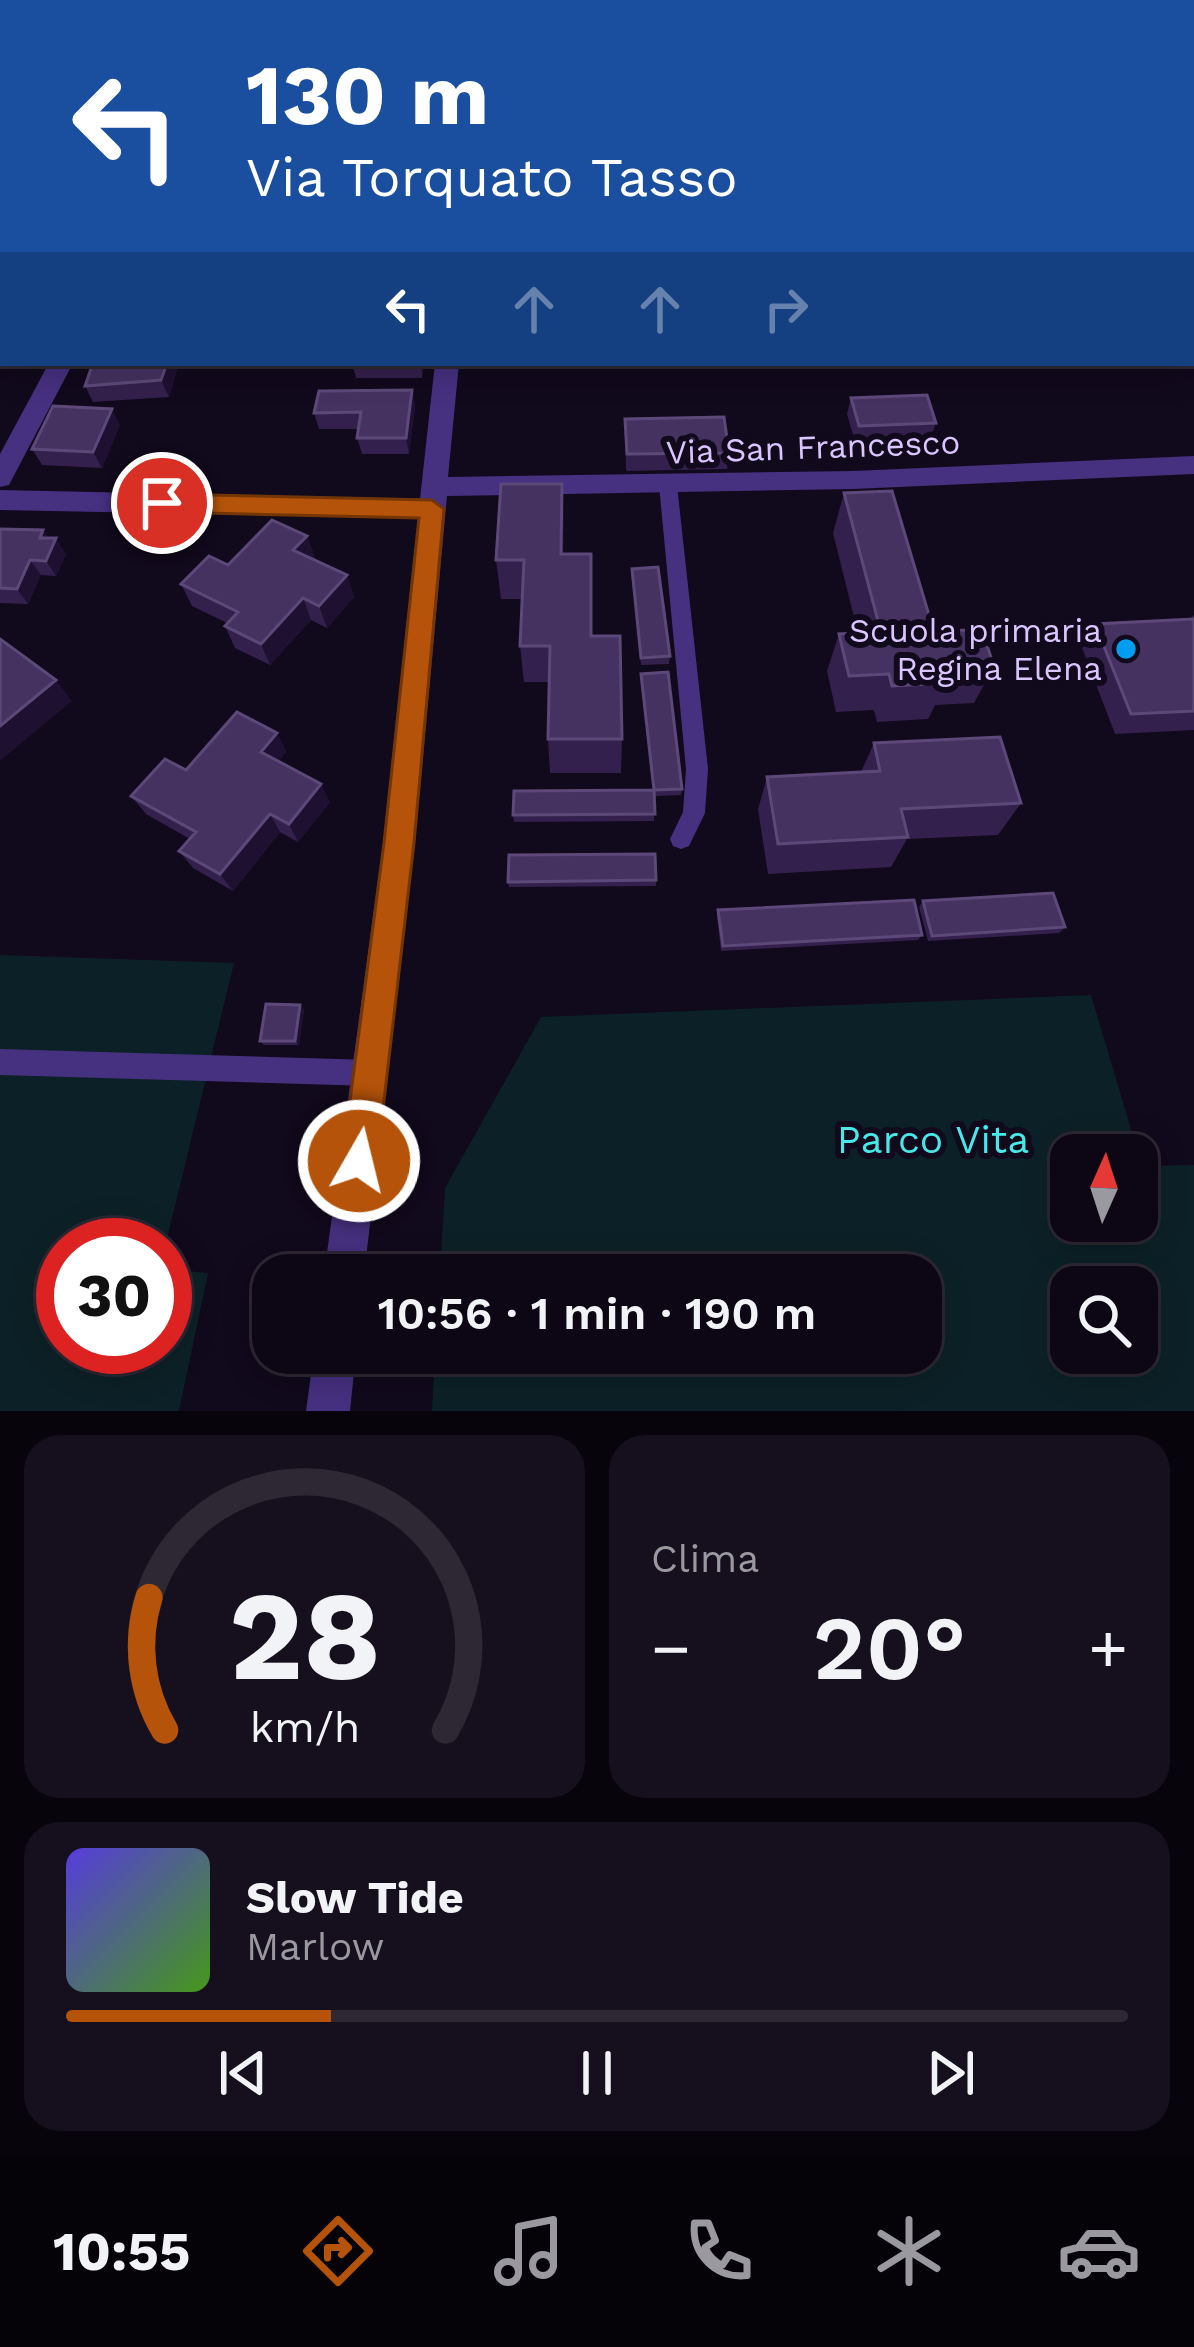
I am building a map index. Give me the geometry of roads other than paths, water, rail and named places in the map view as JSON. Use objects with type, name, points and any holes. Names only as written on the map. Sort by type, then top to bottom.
[{"type":"street","points":[[0,478],[59,366]]},
{"type":"street","points":[[347,1254],[371,1073],[447,366]]},
{"type":"street","name":"Via San Francesco","points":[[0,500],[433,498],[1194,465]]},
{"type":"street","points":[[328,1411],[332,1374]]},
{"type":"lane","points":[[668,485],[697,769],[694,813],[681,839]]},
{"type":"lane","points":[[0,1062],[371,1073]]},
{"type":"place","name":"Scuola primaria Regina Elena","points":[[1126,649]]},
{"type":"park label","name":"Parco Vita","points":[[933,1139]]}]
